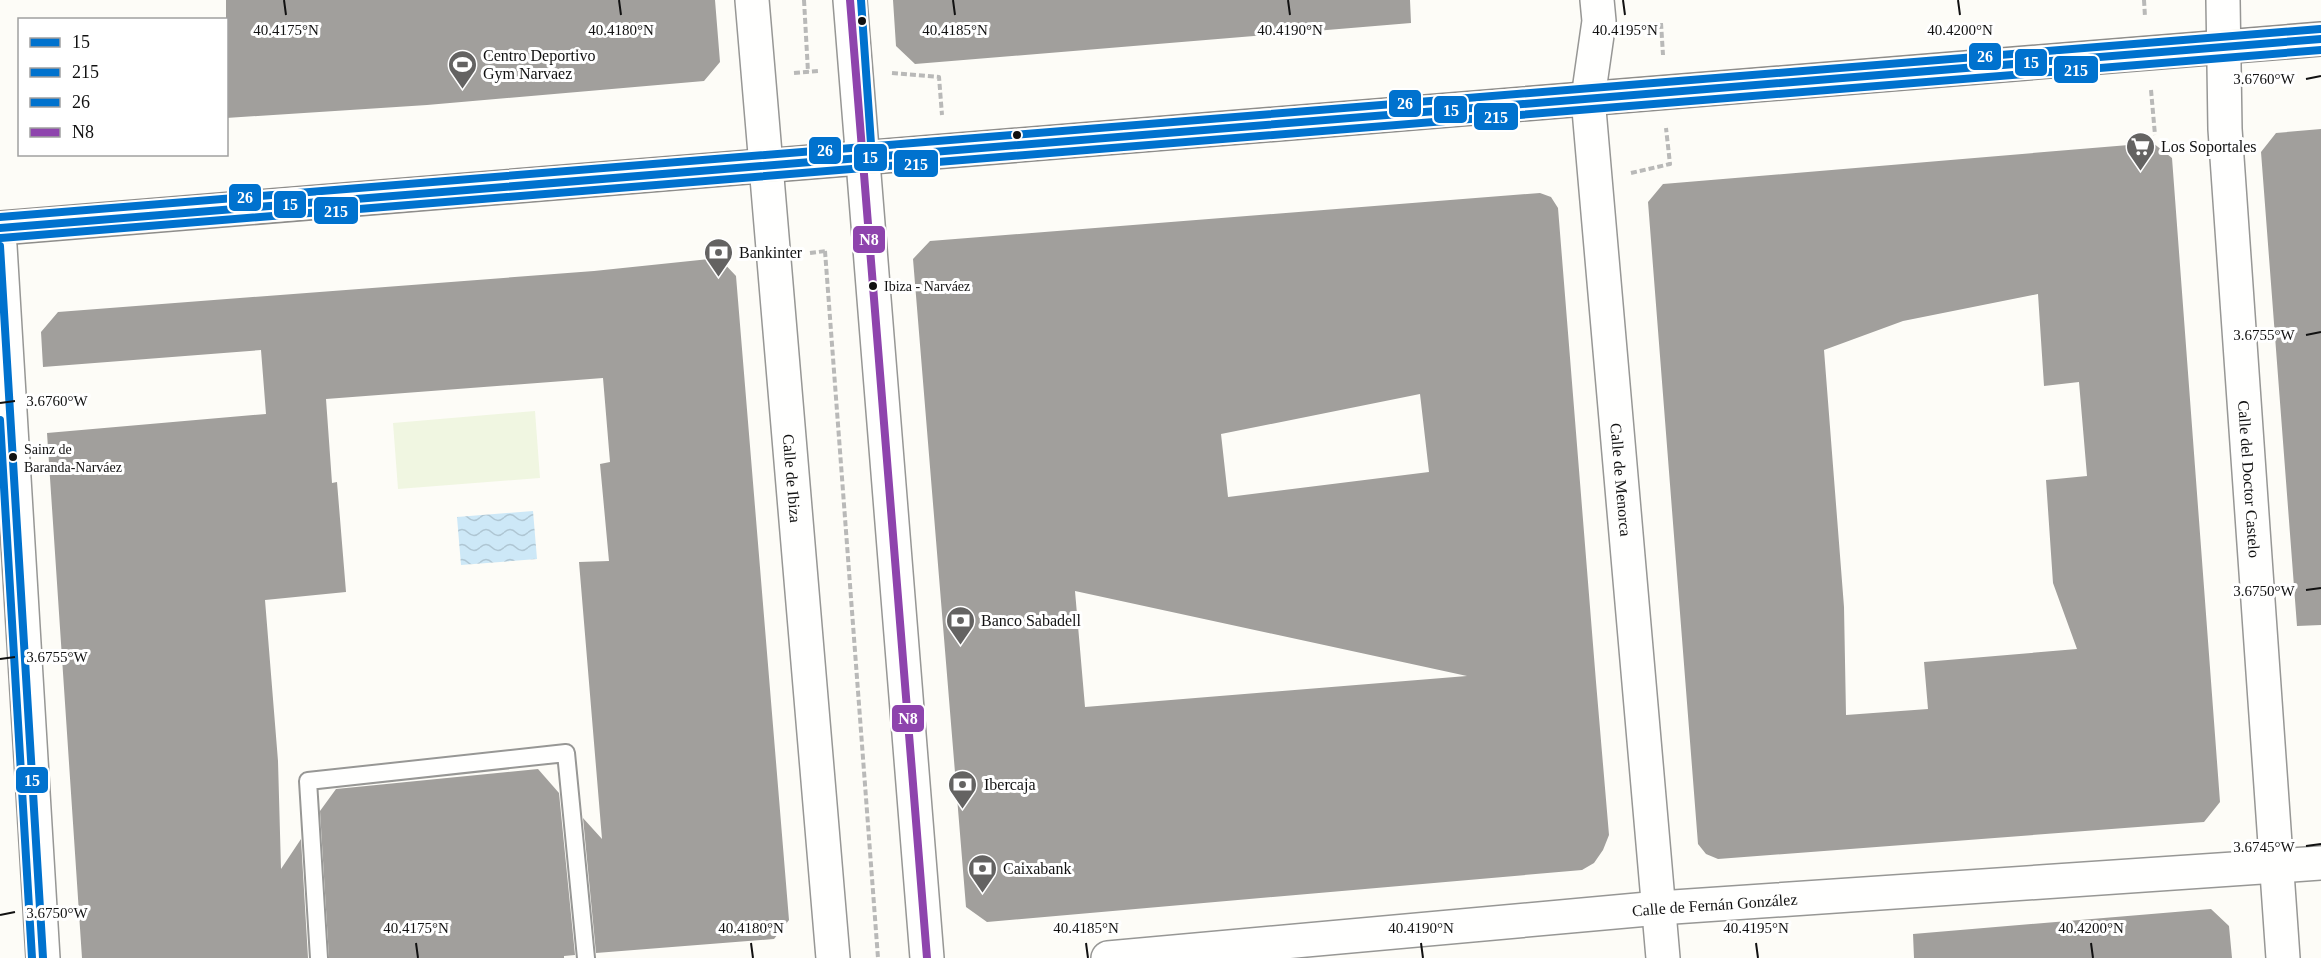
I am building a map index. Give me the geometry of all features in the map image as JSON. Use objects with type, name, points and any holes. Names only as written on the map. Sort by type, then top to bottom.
[{"type":"street","name":"Calle de Ibiza","points":[[752,0],[833,958]]},
{"type":"street","points":[[850,0],[927,958]]},
{"type":"street","name":"Calle de Menorca","points":[[1598,0],[1599,21],[1588,98],[1663,958]]},
{"type":"street","name":"Calle del Doctor Castelo","points":[[2223,0],[2225,129],[2283,958]]},
{"type":"street","points":[[0,228],[945,153],[2321,39]]},
{"type":"street","points":[[0,246],[43,958]]},
{"type":"street","name":"Calle de Fernán González","points":[[1108,958],[1659,908],[2321,863]]},
{"type":"lane","points":[[319,958],[308,781],[566,753],[586,958]]},
{"type":"path","points":[[804,0],[808,72]]},
{"type":"path","points":[[757,75],[854,69],[939,77],[945,153]]},
{"type":"path","points":[[775,256],[869,246]]},
{"type":"path","points":[[825,251],[878,958]]},
{"type":"green space","points":[[535,411],[540,478],[398,489],[393,423]]},
{"type":"water","points":[[533,511],[537,559],[461,565],[457,517]]},
{"type":"building","points":[[226,0],[715,0],[720,62],[704,81],[427,105],[228,118],[228,18],[226,18]]},
{"type":"building","points":[[893,0],[1410,0],[1411,23],[915,64],[896,46]]},
{"type":"building","points":[[2321,129],[2321,625],[2297,626],[2261,152],[2276,133]]},
{"type":"building","points":[[2153,143],[2172,158],[2220,802],[2204,822],[1718,859],[1706,854],[1698,844],[1648,202],[1663,184]],"holes":[[[2038,294],[2044,386],[2079,382],[2087,476],[2046,480],[2053,583],[2077,649],[1924,662],[1928,709],[1846,715],[1844,607],[1824,350],[1903,321]]]},
{"type":"building","points":[[1540,193],[1551,197],[1558,208],[1609,835],[1594,863],[1582,870],[987,922],[966,907],[913,259],[930,241]],"holes":[[[1420,394],[1429,472],[1228,497],[1221,434]],[[1075,591],[1467,676],[1085,707]]]},
{"type":"building","points":[[719,258],[736,276],[789,920],[774,939],[596,953],[583,818],[602,839],[579,562],[609,561],[600,464],[610,462],[603,378],[326,399],[332,483],[337,482],[346,592],[265,600],[278,761],[281,869],[301,839],[308,958],[82,958],[47,433],[266,414],[261,350],[43,367],[41,332],[58,312],[594,271]]},
{"type":"building","points":[[538,769],[559,793],[575,955],[564,956],[564,958],[329,958],[320,811],[336,789]]},
{"type":"building","points":[[2211,909],[2229,926],[2232,958],[1914,958],[1913,934]]},
{"type":"transit line","name":"N8","points":[[850,0],[927,958]]},
{"type":"transit line","name":"26","points":[[861,0],[872,158]]},
{"type":"transit line","name":"26","points":[[0,217],[2320,29]]},
{"type":"transit line","name":"15","points":[[0,228],[2321,39]]},
{"type":"transit line","name":"215","points":[[1,238],[2321,50]]},
{"type":"transit line","name":"15","points":[[0,246],[43,958]]},
{"type":"transit line","name":"215","points":[[0,420],[32,958]]},
{"type":"place","name":"Centro Deportivo Gym Narvaez","points":[[462,90]]},
{"type":"place","name":"Los Soportales","points":[[2140,172]]},
{"type":"place","name":"Bankinter","points":[[718,278]]},
{"type":"place","name":"Ibiza - Narváez","points":[[873,286]]},
{"type":"place","name":"Sainz de Baranda-Narváez","points":[[13,457]]},
{"type":"place","name":"Banco Sabadell","points":[[960,646]]},
{"type":"place","name":"Ibercaja","points":[[963,810]]},
{"type":"place","name":"Caixabank","points":[[982,894]]}]
